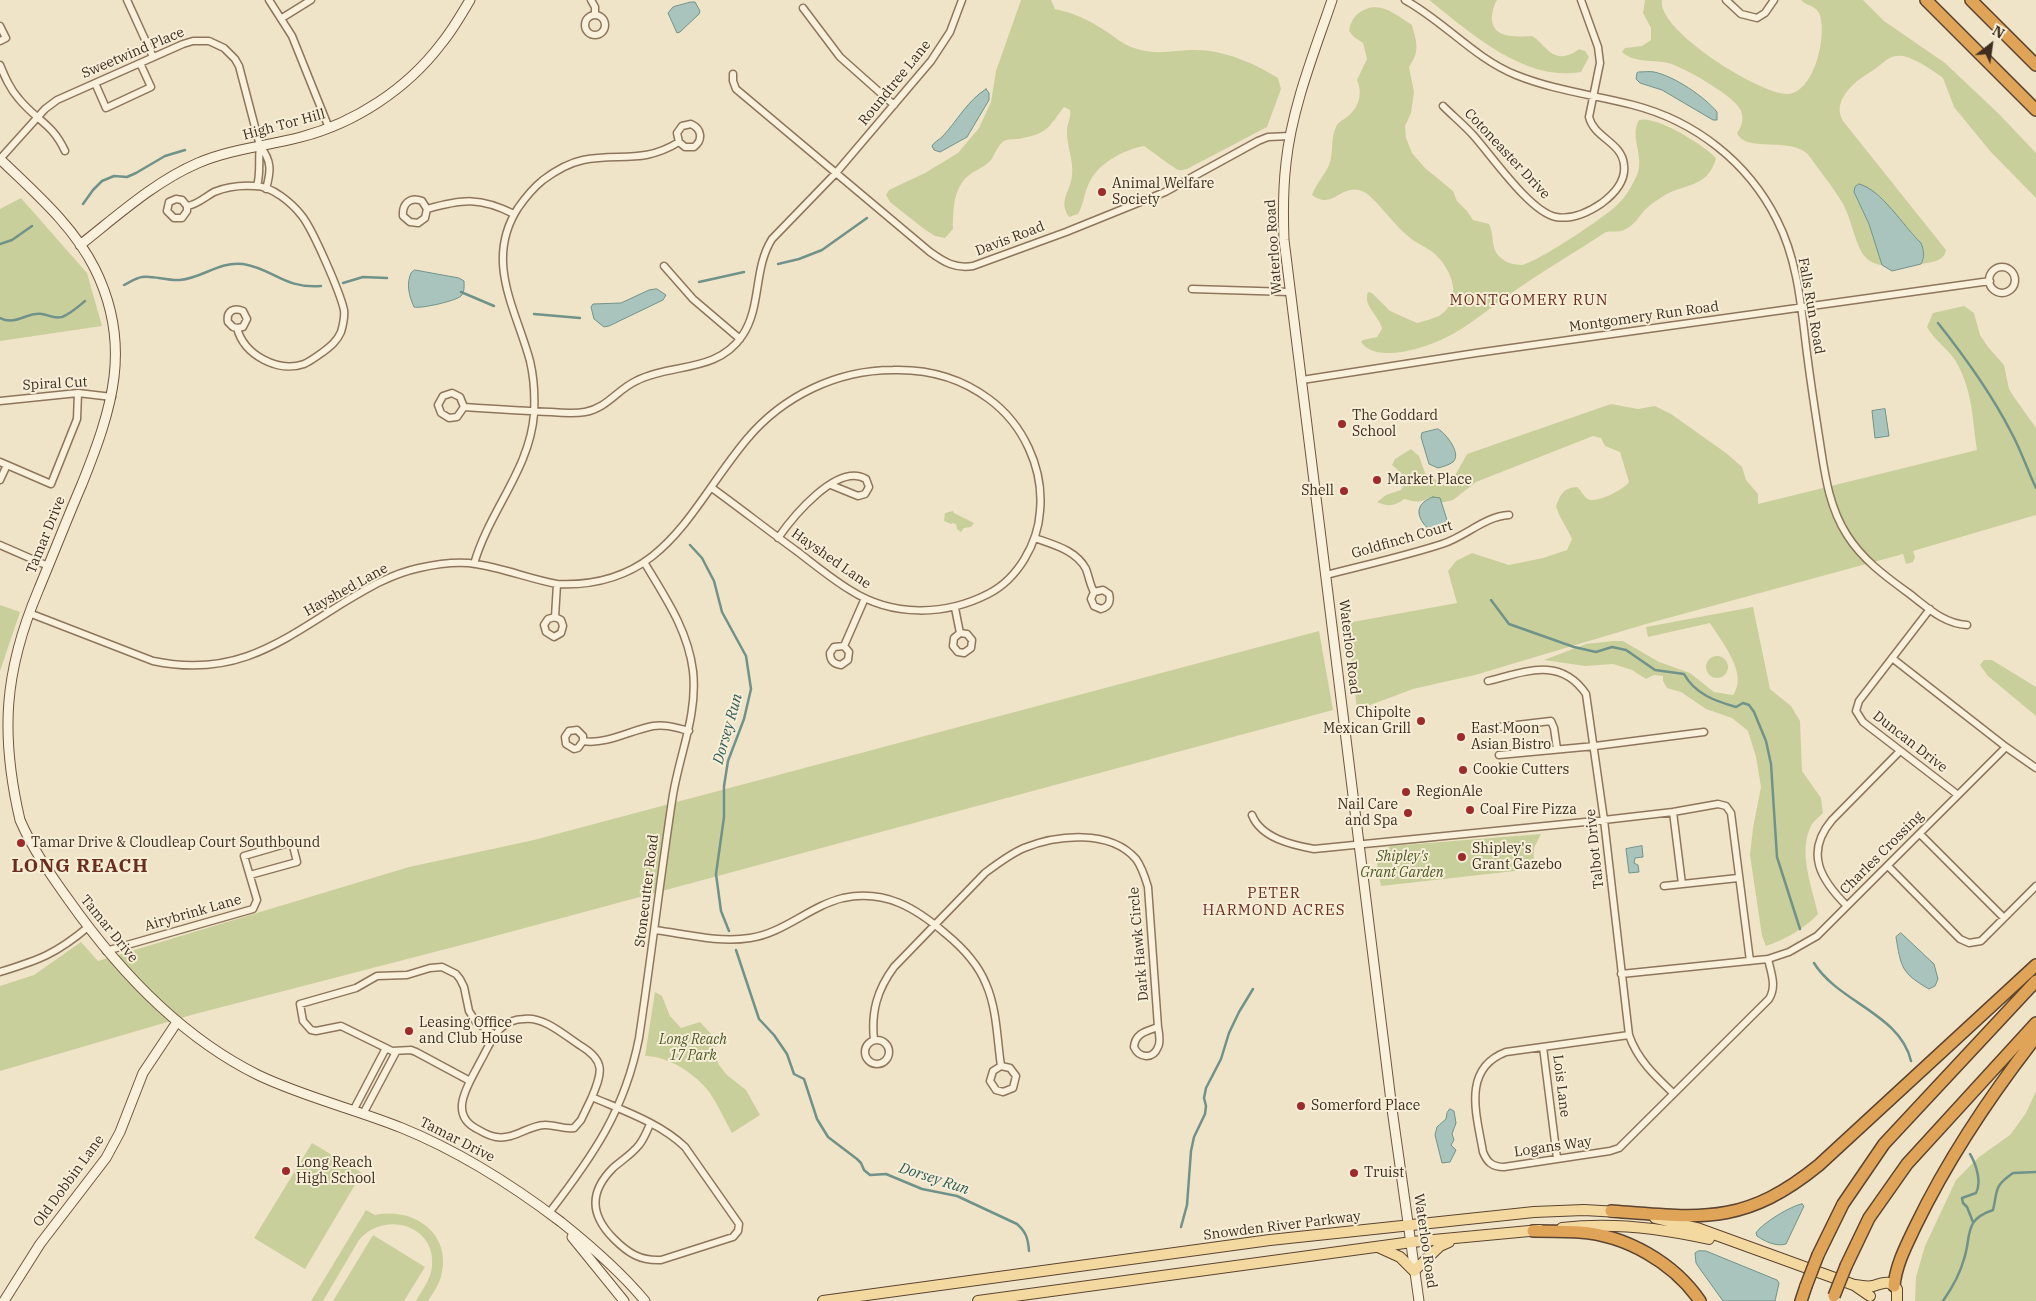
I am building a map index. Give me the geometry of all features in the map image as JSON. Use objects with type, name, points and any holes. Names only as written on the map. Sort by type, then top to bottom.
[{"type":"highway","points":[[1926,0],[2036,110]]},
{"type":"highway","points":[[1972,0],[2036,65]]},
{"type":"highway","points":[[1611,1210],[1673,1216],[1718,1215],[1763,1203],[1781,1193],[1819,1166],[2036,965]]},
{"type":"highway","points":[[1801,1301],[1818,1255],[1843,1204],[1884,1144],[2036,981]]},
{"type":"highway","points":[[1833,1299],[1846,1266],[1869,1218],[1907,1164],[2036,1024]]},
{"type":"highway","points":[[1894,1286],[1896,1270],[1947,1165],[1986,1102],[2036,1037]]},
{"type":"highway","points":[[1533,1231],[1580,1232],[1626,1243],[1665,1265],[1681,1278],[1700,1301]]},
{"type":"main road","name":"Snowden River Parkway","points":[[823,1301],[1270,1240],[1550,1211],[1611,1210],[1698,1228],[1742,1246],[1854,1286],[1870,1298],[1875,1286]]},
{"type":"main road","name":"Snowden River Parkway","points":[[978,1301],[1412,1242],[1581,1226],[1620,1226],[1695,1236],[1742,1246]]},
{"type":"main road","points":[[1378,1247],[1400,1257],[1414,1271],[1440,1246],[1458,1238]]},
{"type":"main road","name":"Snowden River Parkway","points":[[1854,1286],[1875,1286],[1885,1282],[1894,1286]]},
{"type":"main road","points":[[1894,1286],[1898,1294],[1897,1301]]},
{"type":"street","points":[[126,0],[153,57]]},
{"type":"street","points":[[269,0],[292,36],[330,128]]},
{"type":"street","points":[[282,18],[311,0]]},
{"type":"street","name":"High Tor Hill","points":[[80,245],[138,199],[178,173],[207,160],[330,128],[374,105],[411,76],[441,44],[470,0]]},
{"type":"street","points":[[591,0],[595,7],[595,15]]},
{"type":"street","name":"Roundtree Lane","points":[[740,339],[750,322],[753,312],[760,266],[767,248],[777,232],[836,174],[894,105],[941,46],[957,15],[962,0]]},
{"type":"street","name":"Waterloo Road","points":[[1332,0],[1290,136],[1284,181],[1283,215],[1290,292],[1392,1109],[1419,1301]]},
{"type":"street","name":"Falls Run Road","points":[[1405,0],[1432,17],[1468,47],[1501,68],[1534,81],[1632,105],[1670,117],[1704,136],[1733,160],[1762,195],[1778,222],[1795,273],[1826,485],[1833,508],[1847,536],[1857,550],[1880,572],[1949,622],[1967,625]]},
{"type":"street","points":[[1581,0],[1600,55],[1600,68],[1594,96]]},
{"type":"street","points":[[1726,0],[1741,14],[1756,18],[1765,13],[1774,0]]},
{"type":"street","points":[[803,8],[840,57],[894,105]]},
{"type":"street","points":[[0,26],[6,38],[0,41]]},
{"type":"street","name":"Sweetwind Place","points":[[0,159],[51,104],[193,40],[209,41],[224,48],[240,66],[260,146]]},
{"type":"street","points":[[95,83],[106,108],[151,87],[140,63]]},
{"type":"street","points":[[0,65],[14,92],[56,133],[65,151]]},
{"type":"street","name":"Davis Road","points":[[732,74],[736,88],[836,174],[944,263],[965,268],[1066,232],[1165,192],[1258,141],[1268,137],[1290,136]]},
{"type":"street","name":"Cotoneaster Drive","points":[[1443,106],[1475,137],[1520,191],[1531,201],[1549,214],[1557,217],[1569,217],[1581,215],[1602,203],[1615,190],[1623,174],[1624,164],[1620,152],[1594,129],[1591,124],[1589,118],[1594,96]]},
{"type":"street","points":[[474,564],[488,526],[531,441],[534,388],[529,360],[503,277],[503,252],[514,214],[540,182],[571,164],[594,159],[647,156],[667,150],[679,142]]},
{"type":"street","points":[[257,186],[260,175],[258,156],[260,146]]},
{"type":"street","points":[[260,146],[268,156],[270,168],[266,189]]},
{"type":"street","name":"Tamar Drive","points":[[0,159],[54,211],[80,245],[95,270],[109,307],[116,358],[112,397],[101,434],[14,651],[4,686],[0,717],[2,762],[9,791],[22,825],[38,854],[106,950],[138,985],[177,1022],[218,1052],[259,1076],[425,1138],[453,1151],[505,1181],[549,1213],[608,1261],[645,1301]]},
{"type":"street","points":[[187,206],[192,206],[223,189],[257,186],[266,189],[290,204],[304,218],[310,228],[344,309],[343,326],[335,343],[303,364],[276,365],[259,356],[242,340],[237,328]]},
{"type":"street","points":[[427,209],[467,201],[478,201],[499,206],[514,214]]},
{"type":"street","points":[[464,407],[573,413],[596,409],[634,382],[655,374],[718,358],[740,339],[693,299],[664,266]]},
{"type":"street","points":[[2000,267],[2008,268],[2012,271],[2015,278],[2014,286],[2006,292],[1998,292],[1991,286],[1990,281],[1991,273],[2000,267]]},
{"type":"street","name":"Montgomery Run Road","points":[[1302,380],[1476,353],[1990,281]]},
{"type":"street","points":[[1192,289],[1290,292]]},
{"type":"street","name":"Hayshed Lane","points":[[29,613],[138,657],[170,665],[208,666],[240,660],[266,650],[371,586],[394,576],[428,567],[474,564],[557,584],[601,580],[630,570],[665,547],[757,427],[796,397],[828,382],[866,372],[905,370],[947,377],[976,390],[1003,410],[1028,446],[1039,476],[1040,509],[1035,538],[1017,569],[996,590],[955,608],[907,610],[879,604],[850,590],[712,488]]},
{"type":"street","points":[[0,462],[51,484],[77,419],[78,393]]},
{"type":"street","name":"Spiral Cut","points":[[0,401],[78,393],[112,397]]},
{"type":"street","points":[[452,393],[460,397],[464,407],[457,417],[449,418],[441,413],[438,405],[443,396],[452,393]]},
{"type":"street","points":[[0,480],[7,465]]},
{"type":"street","points":[[778,538],[801,507],[811,498],[831,485],[845,477],[858,476],[866,479],[869,487],[865,494],[858,496],[831,485]]},
{"type":"street","name":"Goldfinch Court","points":[[1326,575],[1441,544],[1465,535],[1500,515],[1509,515]]},
{"type":"street","points":[[1035,538],[1066,550],[1078,558],[1086,569],[1094,592]]},
{"type":"street","points":[[0,546],[48,566]]},
{"type":"street","name":"Stonecutter Road","points":[[549,1213],[593,1154],[618,1109],[636,1055],[672,802],[694,703],[694,687],[688,646],[680,624],[644,562]]},
{"type":"street","points":[[554,618],[557,584]]},
{"type":"street","points":[[844,646],[865,598]]},
{"type":"street","points":[[955,608],[960,633]]},
{"type":"street","name":"Duncan Drive","points":[[1930,609],[1860,701],[1856,711],[1863,722],[1958,795]]},
{"type":"street","points":[[1892,658],[2006,747],[2036,768]]},
{"type":"street","name":"Talbot Drive","points":[[1488,681],[1540,668],[1560,674],[1577,683],[1586,694],[1595,746],[1629,1035],[1633,1048],[1650,1071],[1673,1094]]},
{"type":"street","points":[[1490,728],[1551,722],[1554,728],[1557,750]]},
{"type":"street","points":[[583,741],[596,741],[654,726],[675,727],[689,731]]},
{"type":"street","points":[[1499,755],[1595,746],[1704,732]]},
{"type":"street","name":"Charles Crossing","points":[[1621,974],[1768,959],[1789,952],[1817,936],[2006,747]]},
{"type":"street","points":[[1847,906],[1832,891],[1822,875],[1818,861],[1820,843],[1832,820],[1900,751]]},
{"type":"street","points":[[1252,815],[1257,825],[1264,831],[1294,845],[1314,849],[1604,820],[1672,812],[1718,804],[1726,806],[1731,813],[1750,961]]},
{"type":"street","points":[[1672,812],[1682,884]]},
{"type":"street","points":[[1920,834],[2004,918]]},
{"type":"street","name":"Dark Hawk Circle","points":[[874,1040],[873,1014],[882,985],[894,967],[985,873],[1024,848],[1053,840],[1069,839],[1098,838],[1115,844],[1129,852],[1136,860],[1148,887],[1158,1027],[1159,1045],[1155,1052],[1146,1057],[1136,1052],[1134,1047],[1136,1038],[1140,1034],[1158,1027]]},
{"type":"street","name":"Airybrink Lane","points":[[106,950],[253,909],[257,900],[244,856],[292,842],[298,862],[250,875]]},
{"type":"street","points":[[1888,866],[1964,942],[1977,943],[2036,886]]},
{"type":"street","points":[[1664,886],[1738,878]]},
{"type":"street","points":[[655,930],[718,938],[750,938],[778,929],[821,905],[845,898],[859,896],[888,898],[901,903],[915,909],[936,925],[966,953],[986,983],[993,1007],[1001,1066]]},
{"type":"street","points":[[0,972],[50,954],[68,944],[88,927]]},
{"type":"street","name":"Logans Way","points":[[1629,1035],[1506,1052],[1496,1056],[1487,1063],[1476,1085],[1475,1099],[1483,1152],[1490,1164],[1496,1167],[1504,1167],[1610,1151],[1618,1148],[1769,999],[1773,993],[1774,984],[1768,959]]},
{"type":"street","points":[[470,1081],[411,1050],[396,1052],[341,1026],[316,1031],[311,1030],[303,1021],[300,1004],[356,988],[377,976],[399,976],[442,967],[456,974],[460,979],[464,987],[469,1011],[476,1022],[495,1034]]},
{"type":"street","points":[[524,1018],[535,1018],[587,1049],[596,1058],[600,1068],[600,1076],[581,1120],[574,1128],[541,1125],[506,1138],[494,1137],[473,1128],[464,1118],[462,1101],[470,1081],[495,1034],[500,1028],[510,1023],[524,1018]]},
{"type":"street","name":"Old Dobbin Lane","points":[[4,1301],[45,1238],[106,1158],[120,1132],[143,1073],[177,1022]]},
{"type":"street","name":"Lois Lane","points":[[1543,1046],[1557,1158]]},
{"type":"street","points":[[353,1111],[386,1048]]},
{"type":"street","points":[[363,1114],[396,1052]]},
{"type":"street","points":[[1001,1066],[1010,1068],[1016,1076],[1016,1083],[1013,1088],[1003,1092],[996,1090],[990,1081],[993,1071],[1001,1066]]},
{"type":"street","points":[[592,1097],[650,1124],[668,1133],[685,1147],[739,1224],[738,1231],[733,1238],[661,1260],[650,1260],[630,1253],[606,1231],[596,1215],[597,1190],[612,1169],[638,1146],[650,1124]]},
{"type":"street","name":"Tamar Drive","points":[[549,1213],[579,1244],[624,1301]]},
{"type":"green space","points":[[1021,0],[1051,0],[1055,9],[1087,20],[1130,47],[1150,52],[1195,50],[1217,52],[1259,67],[1278,78],[1281,89],[1267,127],[1182,170],[1173,167],[1144,146],[1129,150],[1113,158],[1094,174],[1078,214],[1069,217],[1065,201],[1072,176],[1067,135],[1070,110],[1064,107],[1048,128],[1038,134],[1004,141],[989,162],[966,178],[955,198],[953,229],[945,238],[935,236],[890,202],[886,195],[889,190],[925,173],[958,153],[979,128],[991,102],[996,71]]},
{"type":"green space","points":[[1429,0],[1497,0],[1492,13],[1492,23],[1495,29],[1505,35],[1532,36],[1557,56],[1568,55],[1579,49],[1585,51],[1589,57],[1581,72],[1560,73],[1539,70],[1499,52],[1462,27]]},
{"type":"green space","points":[[1645,0],[1662,0],[1665,13],[1675,27],[1713,59],[1756,84],[1788,94],[1797,91],[1806,83],[1812,73],[1817,60],[1822,34],[1819,13],[1815,8],[1801,0],[1863,0],[1884,21],[1945,63],[1998,113],[2036,153],[2036,198],[1990,151],[1954,107],[1943,78],[1912,59],[1902,56],[1893,57],[1852,86],[1842,99],[1840,113],[1843,121],[1946,250],[1940,259],[1921,264],[1924,259],[1921,243],[1877,194],[1854,192],[1869,224],[1882,265],[1873,263],[1861,251],[1846,210],[1832,186],[1810,157],[1803,151],[1783,145],[1750,143],[1742,139],[1737,133],[1742,122],[1741,111],[1738,105],[1722,92],[1690,72],[1674,65],[1634,59],[1622,52],[1625,48],[1642,46],[1651,40],[1651,28],[1643,13]]},
{"type":"green space","points":[[1374,7],[1379,7],[1399,16],[1412,25],[1414,32],[1416,52],[1409,67],[1414,92],[1411,113],[1405,126],[1406,138],[1412,153],[1425,168],[1453,191],[1457,201],[1473,220],[1489,224],[1495,250],[1507,262],[1522,265],[1530,262],[1556,248],[1586,228],[1621,201],[1637,175],[1639,168],[1636,126],[1639,120],[1657,122],[1668,126],[1691,139],[1716,158],[1712,168],[1701,180],[1654,202],[1630,227],[1621,231],[1606,232],[1534,278],[1452,335],[1413,350],[1389,353],[1368,349],[1361,342],[1377,337],[1382,329],[1381,324],[1367,302],[1368,292],[1372,293],[1390,311],[1417,323],[1439,316],[1447,309],[1453,294],[1450,276],[1435,254],[1403,232],[1366,193],[1351,190],[1326,200],[1312,195],[1329,165],[1336,127],[1351,113],[1359,100],[1360,90],[1357,80],[1367,59],[1363,43],[1349,31],[1350,26],[1357,14]]},
{"type":"green space","points":[[21,198],[87,273],[102,326],[0,341],[0,209]]},
{"type":"green space","points":[[1964,306],[1974,313],[1980,335],[2004,365],[2009,389],[2036,428],[2036,515],[1913,551],[1915,557],[1913,562],[1906,564],[1903,554],[1646,624],[1475,675],[1413,689],[1357,710],[1347,623],[1457,603],[1448,571],[1456,561],[1472,553],[1509,565],[1543,558],[1567,550],[1572,539],[1556,506],[1563,492],[1577,487],[1585,497],[1592,500],[1603,498],[1616,492],[1629,482],[1620,452],[1605,446],[1601,438],[1593,436],[1476,482],[1453,500],[1440,503],[1428,498],[1419,501],[1404,499],[1395,504],[1384,505],[1377,502],[1386,495],[1401,490],[1404,485],[1402,474],[1392,465],[1395,459],[1411,449],[1419,456],[1425,473],[1444,485],[1452,481],[1467,454],[1611,404],[1638,409],[1655,406],[1671,414],[1726,453],[1742,467],[1746,480],[1758,494],[1758,504],[1977,450],[1969,393],[1961,371],[1952,356],[1927,327],[1933,313]]},
{"type":"green space","points":[[953,511],[974,523],[971,527],[964,528],[961,532],[957,529],[956,524],[944,521],[945,513]]},
{"type":"green space","points":[[0,605],[20,612],[0,671]]},
{"type":"green space","points":[[1753,607],[1770,689],[1791,706],[1800,721],[1802,771],[1821,798],[1823,813],[1812,824],[1806,846],[1807,869],[1818,914],[1794,933],[1766,946],[1762,936],[1750,855],[1761,787],[1756,757],[1748,731],[1732,718],[1706,709],[1681,692],[1667,688],[1663,681],[1663,676],[1654,675],[1646,679],[1632,670],[1613,664],[1585,666],[1544,660],[1586,644],[1623,641],[1659,662],[1690,673],[1714,692],[1733,695],[1737,687],[1738,677],[1736,668],[1732,658],[1710,623],[1648,637],[1646,627]]},
{"type":"green space","points":[[1319,631],[1333,710],[473,942],[195,1014],[0,1071],[0,986],[34,975],[81,942],[98,961],[409,867],[534,840]]},
{"type":"green space","points":[[1717,656],[1727,663],[1728,667],[1721,677],[1717,678],[1707,671],[1706,667],[1713,657]]},
{"type":"green space","points":[[1984,660],[1992,660],[2036,687],[2036,716],[1988,676],[1980,665]]},
{"type":"green space","name":"Shipley's Grant Garden","points":[[1541,834],[1534,848],[1533,869],[1381,886],[1377,862],[1378,857],[1385,849],[1391,846]]},
{"type":"green space","name":"Long Reach 17 Park","points":[[655,992],[662,996],[670,1016],[681,1028],[700,1022],[714,1037],[716,1043],[715,1055],[719,1065],[727,1075],[746,1090],[760,1115],[732,1133],[713,1098],[700,1082],[679,1066],[662,1059],[645,1056]]},
{"type":"green space","points":[[2036,1091],[2036,1301],[1915,1301],[1916,1277],[1925,1246],[1956,1180],[1979,1157],[2010,1135],[2026,1113]]},
{"type":"green space","points":[[312,1143],[362,1173],[305,1269],[254,1238]]},
{"type":"green space","points":[[366,1210],[375,1215],[403,1215],[427,1227],[436,1236],[441,1248],[443,1262],[440,1280],[428,1301],[416,1301],[426,1284],[432,1266],[431,1252],[426,1240],[406,1226],[394,1224],[369,1231],[359,1240],[323,1301],[311,1301]]},
{"type":"green space","points":[[373,1235],[425,1267],[404,1301],[333,1301]]},
{"type":"water","points":[[695,2],[700,11],[699,14],[677,33],[668,13],[673,7]]},
{"type":"water","points":[[1639,72],[1662,74],[1688,88],[1712,106],[1717,112],[1717,120],[1713,120],[1662,90],[1640,83],[1636,79]]},
{"type":"water","points":[[986,89],[989,93],[989,100],[967,137],[940,152],[934,150],[932,146],[943,136],[974,99]]},
{"type":"water","points":[[1859,184],[1876,193],[1921,243],[1924,254],[1921,264],[1892,271],[1882,265],[1869,224],[1854,192],[1855,187]]},
{"type":"water","points":[[415,270],[459,278],[464,281],[463,293],[458,298],[446,302],[414,307],[408,286],[409,277]]},
{"type":"water","points":[[657,289],[666,295],[663,300],[609,326],[604,327],[594,319],[591,307],[593,304],[621,303],[649,290]]},
{"type":"water","points":[[1885,409],[1889,436],[1875,438],[1872,411]]},
{"type":"water","points":[[1438,429],[1449,439],[1456,454],[1453,462],[1438,468],[1429,464],[1421,437],[1422,433]]},
{"type":"water","points":[[1433,497],[1440,498],[1448,523],[1443,530],[1432,532],[1420,518],[1419,509],[1426,500]]},
{"type":"water","points":[[1642,846],[1643,857],[1635,858],[1634,863],[1638,865],[1639,872],[1629,873],[1626,849]]},
{"type":"water","points":[[1901,933],[1934,964],[1938,979],[1935,986],[1929,989],[1913,978],[1904,968],[1899,956],[1896,937]]},
{"type":"water","points":[[1450,1109],[1454,1111],[1456,1123],[1452,1134],[1454,1140],[1451,1145],[1456,1150],[1450,1162],[1442,1163],[1435,1135],[1437,1127],[1446,1119]]},
{"type":"water","points":[[1802,1204],[1804,1206],[1786,1244],[1774,1244],[1757,1236],[1756,1233],[1759,1229],[1770,1220],[1784,1211]]},
{"type":"water","points":[[1706,1251],[1777,1280],[1779,1283],[1775,1301],[1723,1301],[1696,1263],[1695,1253]]},
{"type":"waterway","points":[[83,204],[102,181],[114,176],[127,177],[165,156],[185,150]]},
{"type":"waterway","points":[[778,264],[799,259],[822,250],[867,218]]},
{"type":"waterway","points":[[0,244],[12,240],[32,226]]},
{"type":"waterway","points":[[124,285],[138,278],[146,277],[175,280],[188,279],[226,265],[243,264],[263,270],[298,285],[321,286]]},
{"type":"waterway","points":[[699,282],[744,272]]},
{"type":"waterway","points":[[343,283],[363,277],[387,278]]},
{"type":"waterway","points":[[461,292],[494,306]]},
{"type":"waterway","points":[[0,318],[16,320],[36,314],[45,314],[56,318],[62,317],[85,301]]},
{"type":"waterway","points":[[534,314],[580,318]]},
{"type":"waterway","points":[[1938,323],[1968,362],[1995,403],[2015,439],[2036,488]]},
{"type":"waterway","name":"Dorsey Run","points":[[690,545],[702,558],[714,581],[722,612],[746,656],[751,689],[744,719],[728,761],[724,786],[724,817],[716,874],[721,911],[729,931]]},
{"type":"waterway","points":[[1491,600],[1509,624],[1574,647],[1596,652],[1612,647],[1626,650],[1655,670],[1684,674],[1694,687],[1706,696],[1736,707],[1743,703],[1749,705],[1754,712],[1766,741],[1771,764],[1777,857],[1800,929]]},
{"type":"waterway","name":"Dorsey Run","points":[[736,950],[759,1019],[774,1035],[787,1054],[794,1074],[804,1079],[817,1119],[828,1137],[857,1159],[864,1170],[870,1175],[886,1174],[922,1189],[957,1196],[1017,1224],[1026,1236],[1029,1251]]},
{"type":"waterway","points":[[1814,963],[1838,988],[1895,1031],[1905,1045],[1911,1061]]},
{"type":"waterway","points":[[1181,1227],[1187,1205],[1191,1151],[1194,1137],[1205,1114],[1204,1098],[1206,1088],[1221,1059],[1229,1033],[1253,989]]},
{"type":"waterway","points":[[1970,1154],[1977,1173],[1978,1189],[1976,1193],[1962,1198],[1973,1222]]},
{"type":"waterway","points":[[1943,1301],[1953,1286],[1960,1270],[1970,1229],[1977,1218],[1993,1210],[1999,1186],[2013,1173],[2036,1172]]},
{"type":"place","name":"Animal Welfare Society","points":[[1102,192]]},
{"type":"place","name":"The Goddard School","points":[[1342,424]]},
{"type":"place","name":"Market Place","points":[[1377,480]]},
{"type":"place","name":"Shell","points":[[1344,491]]},
{"type":"place","name":"Chipolte Mexican Grill","points":[[1421,721]]},
{"type":"place","name":"East Moon Asian Bistro","points":[[1461,737]]},
{"type":"place","name":"Cookie Cutters","points":[[1463,770]]},
{"type":"place","name":"RegionAle","points":[[1406,792]]},
{"type":"place","name":"Coal Fire Pizza","points":[[1470,810]]},
{"type":"place","name":"Nail Care and Spa","points":[[1408,813]]},
{"type":"place","name":"Tamar Drive & Cloudleap Court Southbound","points":[[21,843]]},
{"type":"place","name":"Shipley's Grant Gazebo","points":[[1462,857]]},
{"type":"place","name":"Leasing Office and Club House","points":[[409,1031]]},
{"type":"place","name":"Somerford Place","points":[[1301,1106]]},
{"type":"place","name":"Long Reach High School","points":[[286,1171]]},
{"type":"place","name":"Truist","points":[[1354,1173]]},
{"type":"district","name":"MONTGOMERY RUN","points":[[1529,301]]},
{"type":"district","name":"LONG REACH","points":[[80,867]]},
{"type":"district","name":"PETER HARMOND ACRES","points":[[1274,902]]}]
